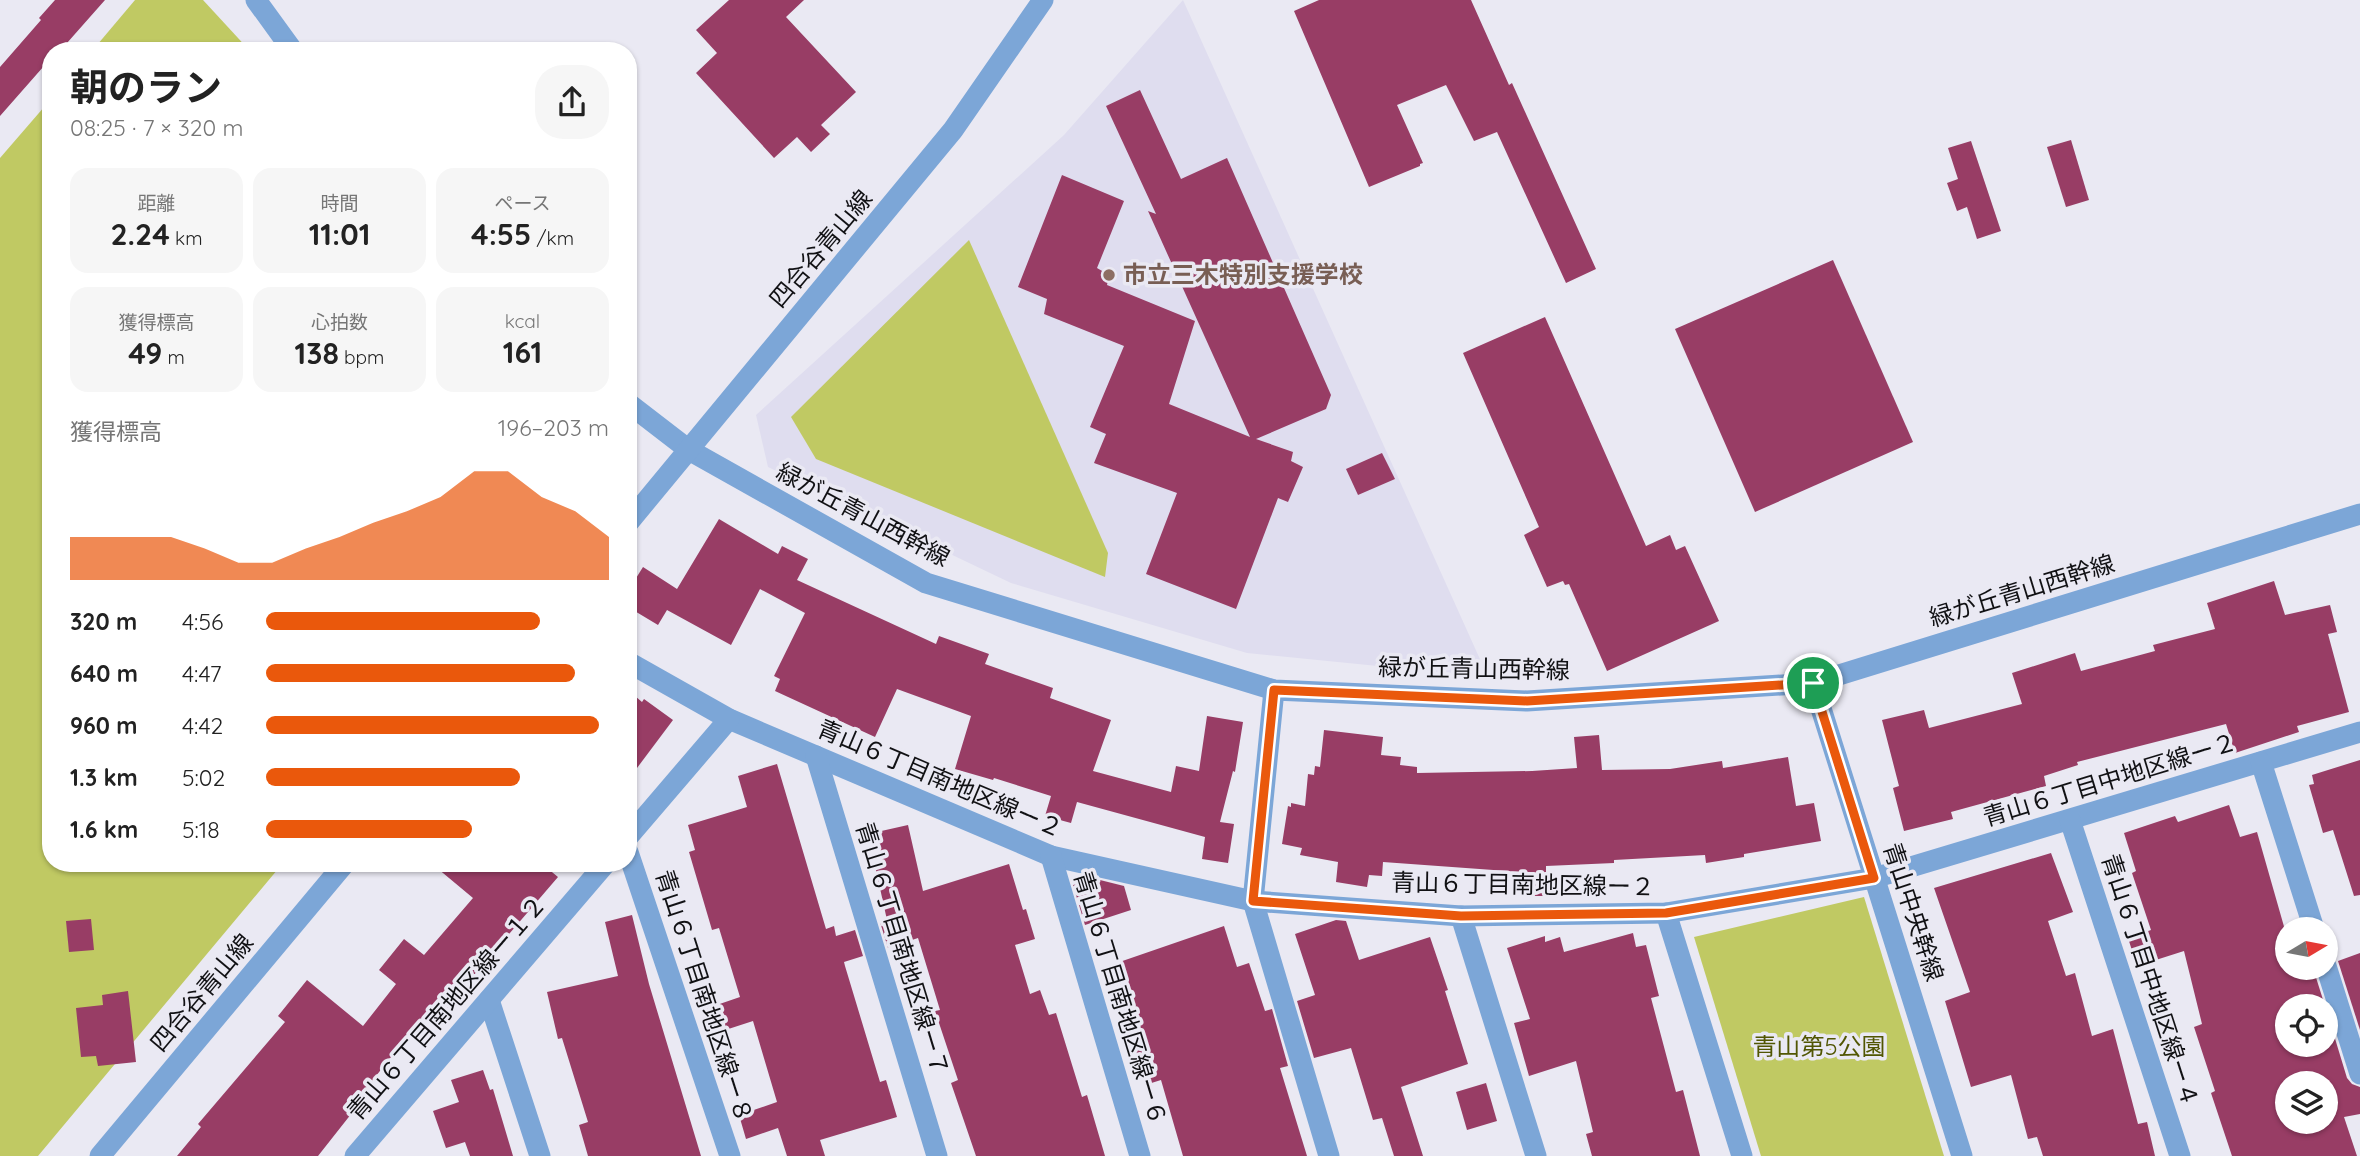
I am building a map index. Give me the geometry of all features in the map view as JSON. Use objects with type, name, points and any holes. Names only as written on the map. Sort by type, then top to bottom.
[{"type":"street","points":[[256,0],[286,42]]},
{"type":"street","name":"四合谷青山線","points":[[637,512],[953,130],[1043,0]]},
{"type":"street","name":"緑が丘青山西幹線","points":[[637,410],[689,450],[926,583],[1274,690],[1527,701],[1813,683],[2360,514]]},
{"type":"street","name":"青山６丁目南地区線ー２","points":[[637,667],[729,719],[1051,856],[1253,901],[1461,916],[1666,913],[1874,878]]},
{"type":"street","name":"青山中央幹線","points":[[1813,683],[1962,1156]]},
{"type":"street","points":[[1274,690],[1253,901],[1329,1156]]},
{"type":"street","points":[[637,826],[729,719]]},
{"type":"street","name":"青山６丁目中地区線ー２","points":[[1874,878],[2360,732]]},
{"type":"street","name":"青山６丁目南地区線ー７","points":[[816,756],[937,1156]]},
{"type":"street","points":[[2261,762],[2310,917]]},
{"type":"street","name":"青山６丁目中地区線ー４","points":[[2070,820],[2180,1156]]},
{"type":"street","name":"青山６丁目南地区線ー６","points":[[1051,856],[1140,1156]]},
{"type":"street","name":"四合谷青山線","points":[[100,1156],[337,872]]},
{"type":"street","name":"青山６丁目南地区線ー１２","points":[[355,1156],[598,872]]},
{"type":"street","name":"青山６丁目南地区線ー８","points":[[635,872],[730,1156]]},
{"type":"street","points":[[1666,913],[1742,1156]]},
{"type":"street","points":[[1461,916],[1536,1156]]},
{"type":"street","points":[[2330,980],[2360,1074]]},
{"type":"street","points":[[489,1000],[540,1156]]},
{"type":"shaded area","name":"市立三木特別支援学校","points":[[1183,0],[1488,677],[1247,653],[1011,583],[768,467],[756,415],[1064,135]]},
{"type":"green space","points":[[135,0],[203,0],[242,42],[100,42]]},
{"type":"green space","points":[[42,109],[42,872],[275,872],[38,1156],[0,1156],[0,158]]},
{"type":"green space","points":[[969,240],[1108,553],[1105,577],[816,459],[791,417]]},
{"type":"green space","name":"青山第5公園","points":[[1864,897],[1944,1156],[1761,1156],[1694,937]]},
{"type":"building","points":[[55,0],[105,0],[68,42],[42,42],[42,68],[0,116],[0,67],[41,20],[39,18]]},
{"type":"building","points":[[729,0],[804,0],[786,17],[856,92],[821,125],[830,134],[811,152],[797,137],[774,158],[696,73],[717,53],[696,30]]},
{"type":"building","points":[[1319,0],[1471,0],[1509,85],[1512,83],[1596,269],[1566,283],[1497,132],[1474,141],[1446,85],[1397,105],[1423,163],[1369,187],[1294,11]]},
{"type":"building","points":[[1140,90],[1181,179],[1227,158],[1331,395],[1326,409],[1256,439],[1293,452],[1291,461],[1303,467],[1288,502],[1278,498],[1236,609],[1146,574],[1177,493],[1094,463],[1106,434],[1090,427],[1124,346],[1044,314],[1047,299],[1018,287],[1062,175],[1124,201],[1097,268],[1109,275],[1107,285],[1195,321],[1169,404],[1250,437],[1148,211],[1156,214],[1106,106]]},
{"type":"building","points":[[2071,140],[2089,200],[2066,207],[2047,147]]},
{"type":"building","points":[[1971,141],[2001,231],[1977,239],[1967,207],[1957,211],[1947,183],[1958,179],[1948,148]]},
{"type":"building","points":[[1833,260],[1913,442],[1755,512],[1675,329]]},
{"type":"building","points":[[1545,317],[1646,546],[1670,535],[1676,550],[1685,546],[1719,621],[1607,671],[1569,584],[1565,585],[1563,581],[1547,587],[1524,535],[1539,527],[1463,353]]},
{"type":"building","points":[[1382,453],[1395,479],[1358,495],[1346,469]]},
{"type":"building","points":[[719,519],[778,554],[782,546],[808,559],[797,580],[936,644],[939,636],[989,654],[985,664],[1053,688],[1050,698],[1111,720],[1093,771],[1171,792],[1176,766],[1199,771],[1207,716],[1243,722],[1235,772],[1233,771],[1220,822],[1234,824],[1228,863],[1202,859],[1205,837],[1077,802],[1071,823],[1045,816],[1051,796],[955,769],[971,716],[897,689],[875,737],[775,691],[780,679],[774,676],[805,613],[760,589],[731,645],[667,610],[658,625],[637,612],[637,577],[643,567],[677,589]]},
{"type":"building","points":[[2274,581],[2285,615],[2330,605],[2337,632],[2328,634],[2349,712],[2297,726],[2299,732],[2235,753],[2226,724],[2077,762],[2078,765],[2044,776],[2046,786],[1951,812],[1953,819],[1904,831],[1893,788],[1899,786],[1882,720],[1924,710],[1929,728],[2022,704],[2012,673],[2075,653],[2081,671],[2155,651],[2153,645],[2215,629],[2207,603]]},
{"type":"building","points":[[637,698],[642,702],[644,699],[673,720],[637,768]]},
{"type":"building","points":[[1324,730],[1383,737],[1381,755],[1401,757],[1400,765],[1417,767],[1417,773],[1577,768],[1574,737],[1599,735],[1602,770],[1670,769],[1722,761],[1723,768],[1788,757],[1796,806],[1814,803],[1821,841],[1706,863],[1705,855],[1546,866],[1546,896],[1520,896],[1521,872],[1383,862],[1382,876],[1369,875],[1367,887],[1336,882],[1338,862],[1300,855],[1302,848],[1282,844],[1288,806],[1291,807],[1291,803],[1305,806],[1308,774],[1314,775],[1315,766],[1320,767]]},
{"type":"building","points":[[2360,760],[2360,895],[2354,896],[2333,830],[2323,833],[2309,785],[2314,784],[2312,775]]},
{"type":"building","points":[[777,764],[826,929],[834,926],[836,936],[855,930],[863,956],[844,962],[880,1082],[886,1080],[897,1117],[820,1140],[825,1156],[787,1156],[778,1128],[746,1139],[739,1115],[777,1102],[753,1021],[713,1034],[705,1009],[740,997],[719,928],[712,930],[689,852],[695,850],[688,825],[747,807],[738,776]]},
{"type":"building","points":[[2229,805],[2240,837],[2257,832],[2281,917],[2275,917],[2275,980],[2317,980],[2321,994],[2275,994],[2275,1057],[2338,1057],[2338,1048],[2347,1078],[2360,1087],[2360,1114],[2344,1117],[2357,1156],[2232,1156],[2211,1093],[2215,1091],[2194,1027],[2202,1024],[2184,951],[2137,966],[2128,938],[2151,930],[2132,873],[2136,871],[2124,833],[2175,816],[2178,822]]},
{"type":"building","points":[[908,825],[923,891],[1009,864],[1035,939],[1015,945],[1030,994],[1040,990],[1049,1015],[1056,1013],[1082,1097],[1087,1095],[1105,1156],[976,1156],[951,1083],[958,1080],[935,1011],[940,1010],[918,938],[888,948],[880,922],[887,920],[868,834]]},
{"type":"building","points":[[2051,853],[2073,912],[2048,921],[2066,976],[2075,973],[2092,1036],[2113,1029],[2138,1124],[2147,1122],[2155,1156],[2043,1156],[2037,1137],[2028,1139],[2011,1075],[1971,1087],[1945,1001],[1970,992],[1934,888]]},
{"type":"building","points":[[442,872],[552,872],[558,877],[461,990],[464,992],[444,1016],[438,1010],[416,1036],[411,1032],[356,1101],[359,1104],[318,1156],[177,1156],[201,1127],[198,1124],[285,1022],[278,1016],[307,980],[363,1026],[396,984],[379,970],[404,939],[424,955],[473,898]]},
{"type":"building","points":[[1092,878],[1124,886],[1131,910],[1085,925],[1073,885]]},
{"type":"building","points":[[632,915],[649,984],[701,1156],[588,1156],[579,1125],[588,1122],[562,1038],[558,1039],[547,992],[618,976],[605,922]]},
{"type":"building","points":[[91,919],[94,950],[69,952],[66,921]]},
{"type":"building","points":[[1336,920],[1346,921],[1359,960],[1430,937],[1468,1064],[1401,1087],[1423,1156],[1394,1156],[1382,1118],[1373,1120],[1351,1048],[1314,1058],[1297,1001],[1315,995],[1295,934]]},
{"type":"building","points":[[1224,926],[1237,967],[1249,963],[1265,1011],[1272,1009],[1288,1066],[1280,1068],[1307,1156],[1183,1156],[1161,1080],[1145,1085],[1105,967]]},
{"type":"building","points":[[1633,933],[1636,947],[1646,945],[1659,996],[1651,998],[1676,1092],[1683,1090],[1700,1156],[1592,1156],[1586,1134],[1593,1132],[1576,1061],[1529,1076],[1514,1023],[1530,1019],[1507,948],[1545,936],[1545,942],[1560,937],[1564,952]]},
{"type":"building","points":[[2360,953],[2360,1030],[2338,961]]},
{"type":"building","points":[[128,991],[136,1062],[98,1066],[96,1056],[81,1057],[76,1008],[103,1005],[102,995]]},
{"type":"building","points":[[483,1070],[490,1090],[493,1089],[513,1156],[470,1156],[465,1142],[446,1148],[433,1111],[459,1102],[451,1080]]},
{"type":"building","points":[[1486,1083],[1497,1121],[1467,1130],[1456,1092]]},
{"type":"place","name":"市立三木特別支援学校","points":[[1109,275]]},
{"type":"route","points":[[1813,683],[1874,878],[1666,913],[1461,916],[1253,901],[1274,690],[1527,701],[1813,683]]}]
